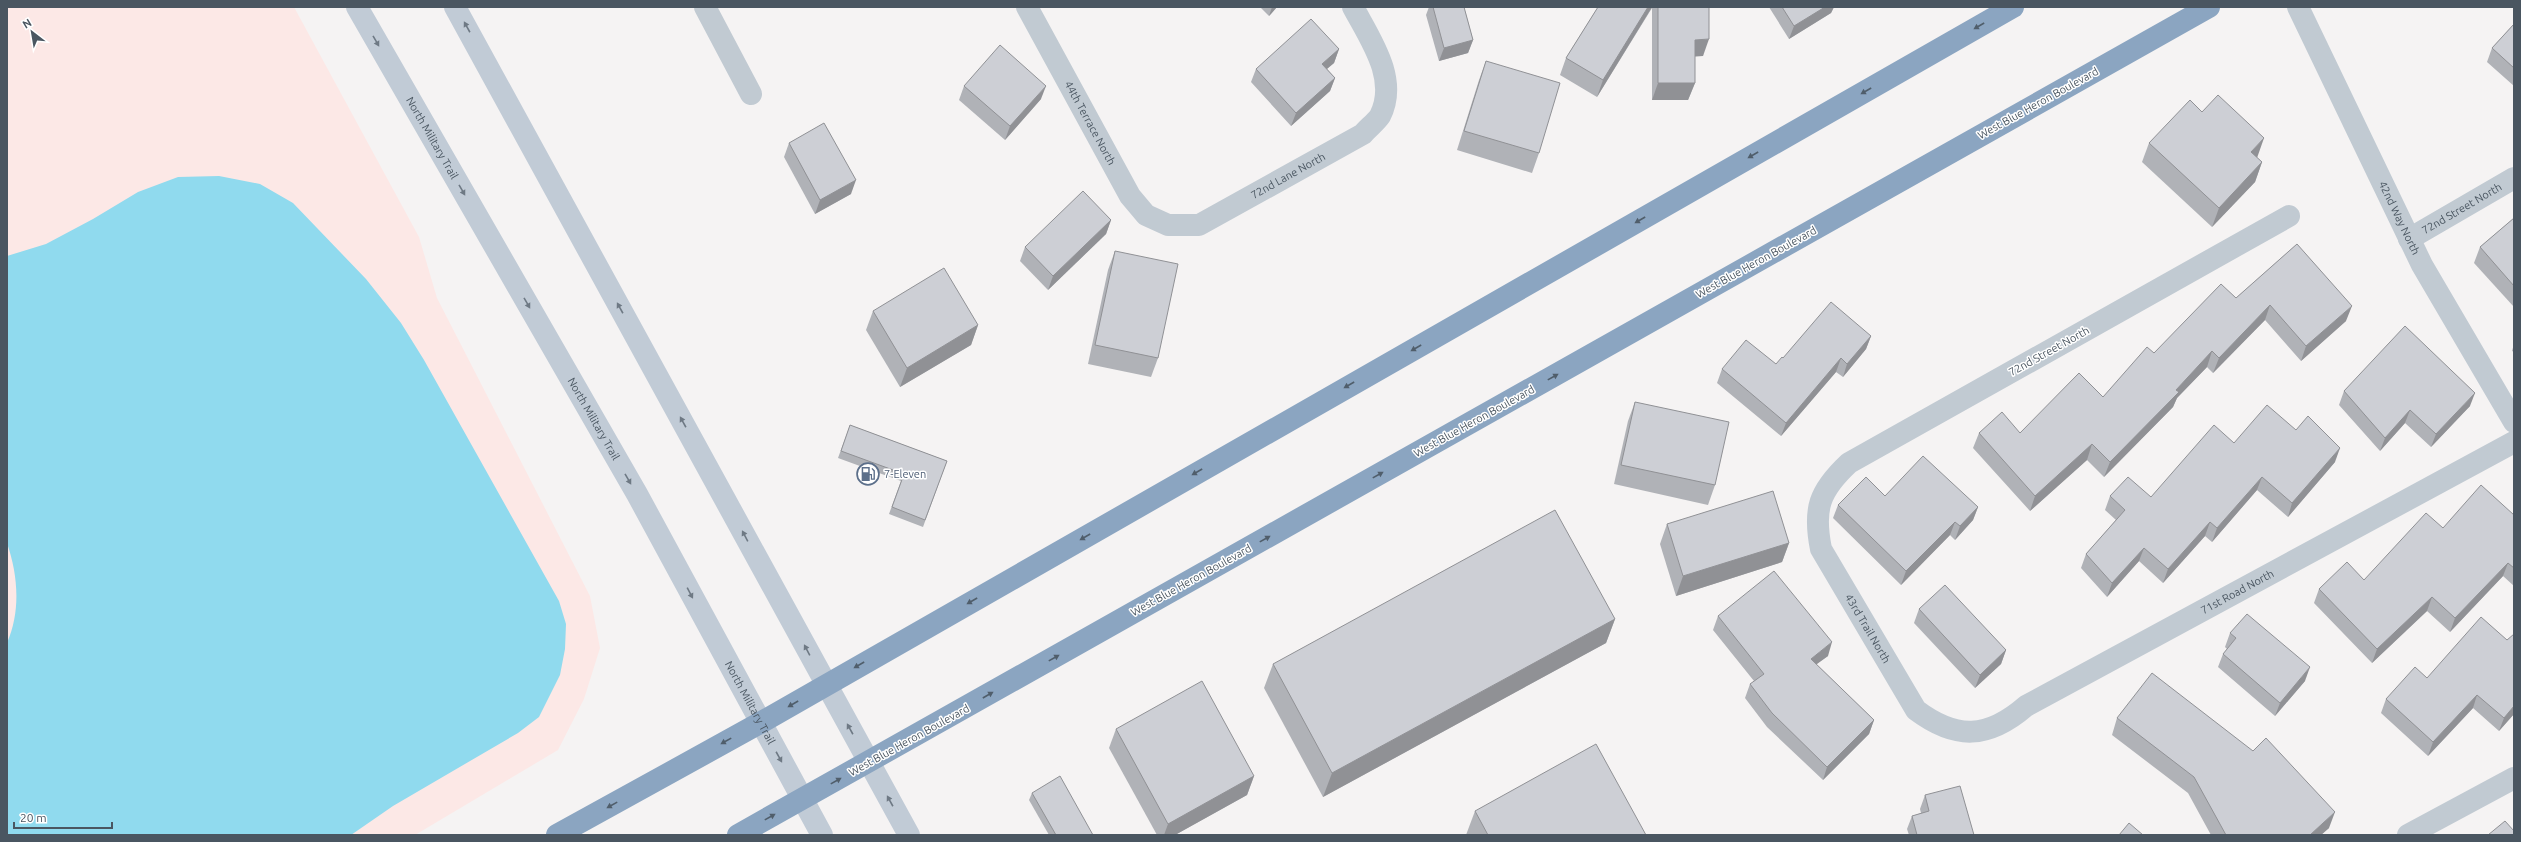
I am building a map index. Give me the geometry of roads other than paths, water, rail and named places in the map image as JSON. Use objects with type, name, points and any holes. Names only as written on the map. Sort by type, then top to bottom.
[{"type":"highway","points":[[557,835],[760,722],[2013,7]]},
{"type":"highway","name":"West Blue Heron Boulevard","points":[[738,835],[869,763],[2209,7]]},
{"type":"main road","name":"North Military Trail","points":[[357,7],[637,494],[822,835]]},
{"type":"main road","points":[[456,7],[825,684],[909,835]]},
{"type":"street","points":[[705,7],[751,94]]},
{"type":"street","name":"44th Terrace North","points":[[1027,7],[1130,196],[1146,215],[1168,225]]},
{"type":"street","name":"72nd Lane North","points":[[1168,225],[1199,225],[1363,134],[1379,116],[1387,94],[1378,54],[1353,7]]},
{"type":"street","name":"42nd Way North","points":[[2298,7],[2409,239],[2514,422]]},
{"type":"street","name":"72nd Street North","points":[[2409,239],[2514,178]]},
{"type":"street","name":"72nd Street North","points":[[1821,499],[1832,479],[1849,463],[2289,216]]},
{"type":"street","name":"71st Road North","points":[[1958,731],[1985,730],[2008,722],[2026,706],[2514,442]]},
{"type":"street","name":"43rd Trail North","points":[[1821,499],[1816,524],[1821,549],[1916,710],[1935,724],[1958,731]]},
{"type":"street","points":[[2408,835],[2514,778]]},
{"type":"water","points":[[219,176],[260,184],[293,203],[366,279],[401,323],[424,360],[559,601],[566,624],[565,649],[560,675],[539,717],[518,733],[393,806],[351,835],[7,835],[7,643],[16,606],[16,580],[7,543],[7,256],[46,244],[93,219],[138,192],[178,177]]},
{"type":"place","name":"7-Eleven","points":[[868,474]]}]
